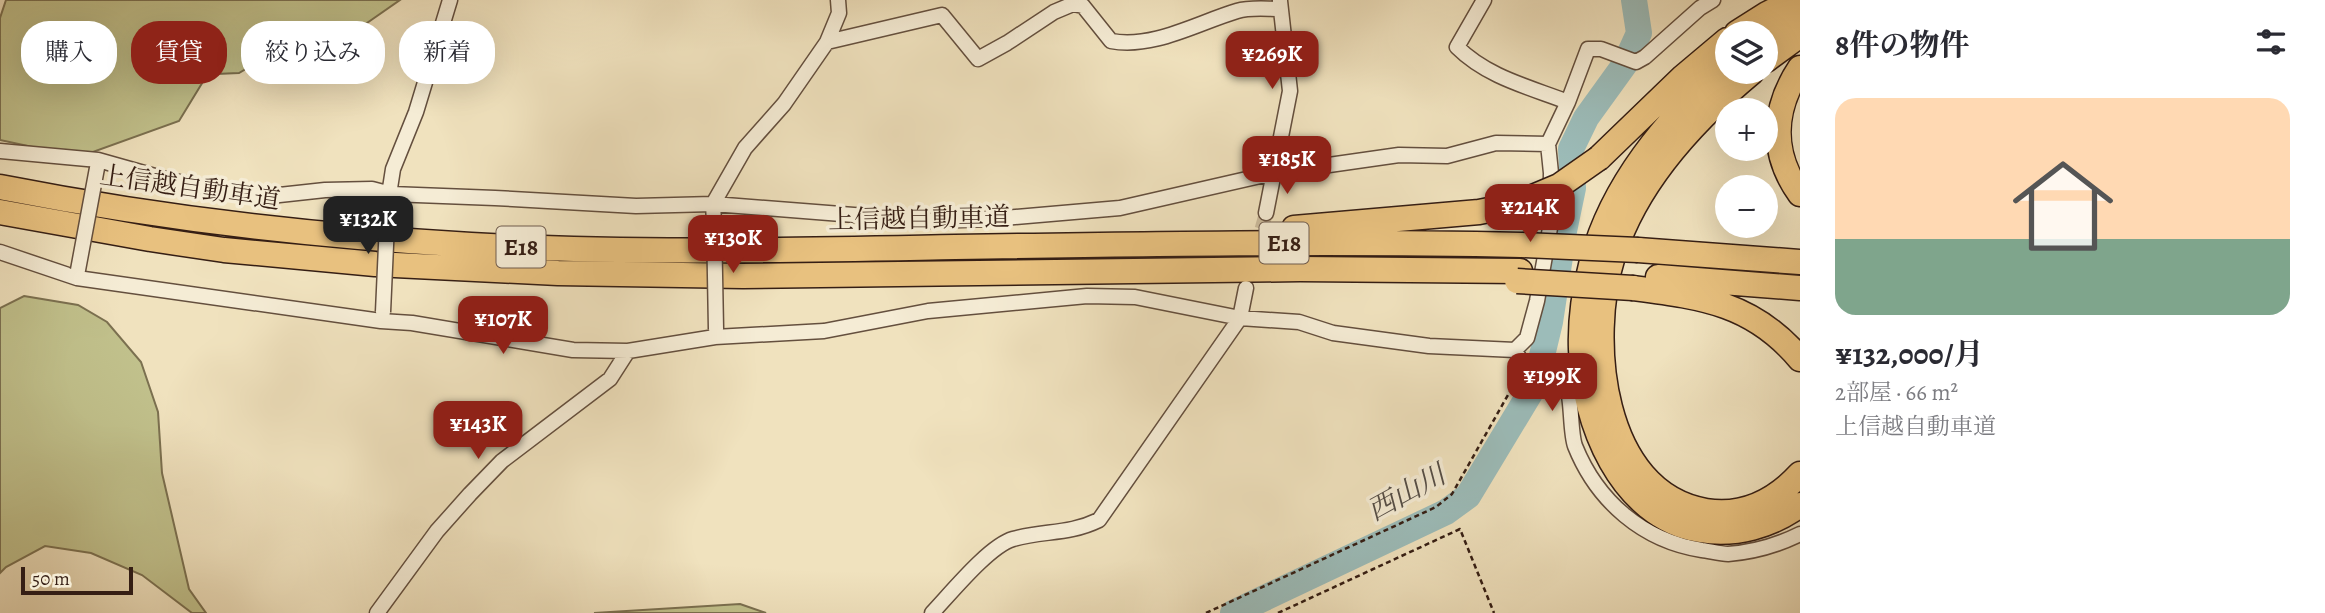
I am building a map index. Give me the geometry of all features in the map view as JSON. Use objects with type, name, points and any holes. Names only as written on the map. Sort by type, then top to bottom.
[{"type":"highway","points":[[1756,21],[1794,0]]},
{"type":"highway","points":[[1778,28],[1800,11]]},
{"type":"highway","points":[[1778,51],[1800,35]]},
{"type":"highway","points":[[1046,245],[1408,219],[1479,212],[1514,205],[1559,186],[1599,158],[1715,50]]},
{"type":"highway","points":[[1800,68],[1786,94],[1778,136],[1781,158],[1789,178],[1800,194]]},
{"type":"highway","points":[[1715,79],[1667,128],[1628,179],[1611,209],[1594,255],[1585,294],[1581,351],[1585,381],[1600,438],[1612,463],[1629,488],[1646,505],[1668,520],[1693,529],[1719,533],[1745,531],[1768,523],[1800,505]]},
{"type":"highway","points":[[1738,84],[1683,138],[1642,193],[1626,223],[1606,281],[1600,341],[1601,369],[1616,427],[1628,452],[1641,472],[1675,501],[1719,513],[1741,511],[1765,503],[1784,490],[1800,474]]},
{"type":"highway","name":"上信越自動車道","points":[[0,187],[219,224],[473,245],[715,250],[1286,243],[1522,245],[1800,262]]},
{"type":"highway","name":"上信越自動車道","points":[[0,212],[224,250],[480,270],[643,276],[1409,269],[1800,288]]},
{"type":"highway","points":[[1634,282],[1734,309],[1760,322],[1783,339],[1800,359]]},
{"type":"street","points":[[382,317],[393,169],[415,112],[450,0]]},
{"type":"street","points":[[716,333],[713,204],[745,148],[784,104],[827,42],[839,13],[838,0]]},
{"type":"street","points":[[1484,0],[1457,47],[1471,61],[1492,73],[1568,102]]},
{"type":"street","points":[[0,252],[77,274],[382,317],[573,350],[628,351],[716,333],[824,331],[928,311],[1087,296],[1135,297],[1240,318],[1299,322],[1333,333],[1429,346],[1515,350],[1527,338],[1538,302],[1550,228],[1551,173],[1548,144],[1568,102],[1588,49],[1601,48],[1636,62],[1713,0]]},
{"type":"street","points":[[827,42],[942,15],[978,59],[1054,12],[1073,4],[1083,6],[1111,41],[1130,45],[1240,10],[1280,4],[1290,90],[1266,213]]},
{"type":"street","points":[[0,151],[97,164],[261,197],[325,190],[372,189],[389,197],[495,198],[636,206],[713,204],[930,221],[992,219],[1120,208],[1273,173],[1399,155],[1447,156],[1496,143],[1548,144]]},
{"type":"street","points":[[77,274],[97,164]]},
{"type":"street","points":[[932,613],[995,548],[1012,539],[1081,529],[1099,520],[1240,318],[1246,288]]},
{"type":"street","points":[[1515,350],[1524,367],[1555,377],[1567,388],[1574,444],[1589,476],[1614,507],[1647,533],[1687,548],[1726,554],[1779,545],[1800,534]]},
{"type":"street","points":[[377,613],[437,531],[470,494],[502,461],[610,379],[628,351]]},
{"type":"path","points":[[1206,613],[1436,507],[1452,494],[1524,367]]},
{"type":"path","points":[[1278,613],[1460,529],[1494,613]]},
{"type":"green space","points":[[6,0],[400,0],[370,21],[241,21],[239,73],[227,74],[227,21],[131,21],[131,84],[202,84],[179,121],[79,157],[0,140],[0,18]]},
{"type":"green space","points":[[24,296],[78,305],[107,322],[141,362],[158,412],[162,473],[189,589],[206,613],[192,613],[142,575],[91,553],[45,546],[0,573],[0,308]]},
{"type":"green space","points":[[740,604],[766,613],[594,613]]},
{"type":"waterway","name":"西山川","points":[[1233,613],[1446,512],[1468,496],[1535,385],[1550,322],[1573,188],[1571,149],[1586,118],[1625,64],[1639,33],[1634,0]]},
{"type":"tunnel","points":[[1256,249],[1266,213]]}]
